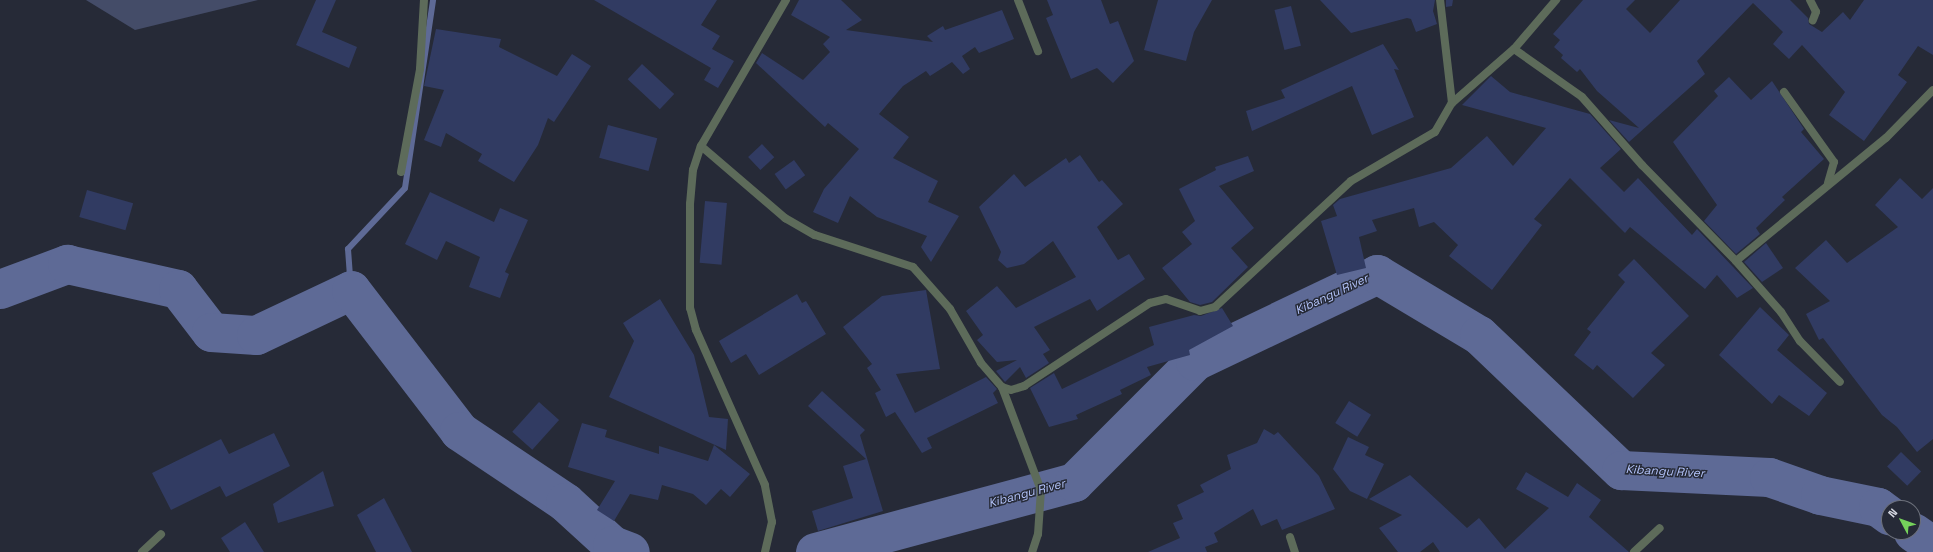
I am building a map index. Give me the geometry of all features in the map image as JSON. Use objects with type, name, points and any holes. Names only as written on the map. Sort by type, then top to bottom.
[{"type":"street","points":[[400,172],[420,69],[424,0]]},
{"type":"street","points":[[765,552],[772,522],[765,484],[696,330],[690,308],[690,204],[693,170],[701,146],[786,0]]},
{"type":"street","points":[[1018,0],[1038,51]]},
{"type":"street","points":[[1440,0],[1452,104]]},
{"type":"street","points":[[1002,387],[1011,390],[1024,386],[1150,303],[1166,299],[1200,311],[1215,307],[1351,181],[1435,132],[1452,104],[1514,49],[1556,0]]},
{"type":"street","points":[[1810,0],[1816,12],[1813,20]]},
{"type":"street","points":[[1514,49],[1582,97],[1642,165],[1736,261],[1781,312],[1800,341],[1840,382]]},
{"type":"street","points":[[1736,261],[1828,183],[1886,138],[1933,90]]},
{"type":"street","points":[[1784,92],[1834,162],[1828,183]]},
{"type":"street","points":[[701,146],[785,218],[815,235],[913,267],[950,309],[981,363],[1002,387],[1040,490],[1038,534],[1032,552]]},
{"type":"street","points":[[1634,552],[1660,528]]},
{"type":"street","points":[[142,552],[161,534]]},
{"type":"street","points":[[1290,537],[1295,552]]},
{"type":"shaded area","points":[[86,0],[258,0],[135,30]]},
{"type":"building","points":[[316,0],[336,0],[322,32],[357,47],[349,68],[296,45]]},
{"type":"building","points":[[594,0],[717,0],[701,25],[720,36],[712,49],[734,61],[718,88],[704,80],[711,68]]},
{"type":"building","points":[[799,0],[841,0],[862,20],[846,30],[933,42],[927,36],[943,26],[945,30],[1002,10],[1014,39],[979,53],[975,47],[962,56],[970,69],[963,74],[952,62],[930,76],[926,71],[903,86],[879,114],[909,137],[893,158],[938,181],[928,202],[959,216],[931,262],[921,247],[927,236],[877,217],[850,196],[838,223],[813,212],[824,189],[859,149],[828,123],[825,127],[756,63],[762,53],[803,80],[830,52],[823,44],[830,37],[791,15]]},
{"type":"building","points":[[1047,0],[1101,0],[1110,24],[1118,21],[1134,61],[1113,83],[1097,68],[1071,79],[1046,18],[1053,15]]},
{"type":"building","points":[[1158,0],[1212,0],[1194,32],[1186,61],[1144,50]]},
{"type":"building","points":[[1320,0],[1435,0],[1433,11],[1437,24],[1416,32],[1411,19],[1407,18],[1351,33]]},
{"type":"building","points":[[1446,0],[1453,0],[1452,6],[1446,7]]},
{"type":"building","points":[[1583,0],[1635,0],[1626,9],[1650,33],[1680,0],[1790,0],[1808,18],[1809,24],[1822,32],[1843,12],[1850,20],[1864,0],[1933,0],[1933,55],[1918,46],[1898,75],[1907,82],[1864,141],[1829,115],[1845,92],[1802,45],[1789,59],[1773,44],[1783,32],[1753,3],[1697,61],[1705,74],[1629,142],[1609,120],[1639,128],[1597,91],[1580,69],[1577,72],[1561,58],[1563,55],[1554,47],[1560,40],[1553,34]]},
{"type":"building","points":[[1291,6],[1301,46],[1284,50],[1275,10]]},
{"type":"building","points":[[436,29],[501,39],[499,47],[557,76],[572,54],[591,66],[554,122],[548,118],[538,145],[514,182],[478,161],[482,154],[446,133],[441,147],[424,140],[444,90],[424,86]]},
{"type":"building","points":[[1383,44],[1399,70],[1394,69],[1414,117],[1372,135],[1352,86],[1252,131],[1246,111],[1285,98],[1281,90]]},
{"type":"building","points":[[642,64],[674,94],[660,109],[628,79]]},
{"type":"building","points":[[1491,76],[1510,92],[1590,114],[1621,149],[1600,168],[1624,192],[1638,178],[1692,235],[1697,229],[1753,288],[1737,298],[1717,275],[1705,289],[1630,227],[1625,233],[1570,178],[1534,219],[1542,225],[1492,290],[1449,256],[1458,245],[1434,222],[1419,227],[1414,208],[1372,220],[1377,231],[1359,237],[1366,268],[1337,275],[1321,221],[1337,216],[1333,205],[1340,199],[1451,168],[1487,136],[1513,166],[1546,128],[1462,105]]},
{"type":"building","points":[[1729,77],[1751,100],[1772,81],[1804,129],[1801,132],[1824,159],[1782,197],[1785,200],[1756,228],[1760,234],[1736,254],[1704,221],[1717,205],[1673,142],[1718,96],[1714,91]]},
{"type":"building","points":[[608,125],[657,138],[648,171],[599,158]]},
{"type":"building","points":[[762,144],[774,157],[760,170],[748,157]]},
{"type":"building","points":[[1080,155],[1099,182],[1102,180],[1123,204],[1097,227],[1118,260],[1129,254],[1145,279],[1097,311],[1090,299],[1034,327],[1050,350],[1043,354],[1049,363],[1026,378],[1020,367],[1005,382],[996,371],[1017,360],[997,362],[977,340],[983,335],[966,311],[997,286],[1016,308],[1076,277],[1053,241],[1024,264],[1007,268],[998,260],[1001,252],[979,207],[1014,174],[1025,187],[1066,158],[1069,163]]},
{"type":"building","points":[[1248,156],[1254,171],[1219,186],[1254,228],[1231,248],[1248,267],[1212,302],[1200,305],[1190,302],[1162,268],[1192,244],[1182,232],[1195,221],[1179,189],[1216,170],[1215,167]]},
{"type":"building","points":[[794,160],[805,175],[786,189],[775,174]]},
{"type":"building","points":[[1900,178],[1922,199],[1933,188],[1933,439],[1917,452],[1897,427],[1882,415],[1823,338],[1819,340],[1806,314],[1830,301],[1795,268],[1826,240],[1847,263],[1898,227],[1875,205]]},
{"type":"building","points":[[87,190],[133,203],[125,230],[79,217]]},
{"type":"building","points":[[430,192],[494,222],[500,208],[528,220],[505,272],[509,274],[500,298],[469,287],[480,257],[446,241],[437,260],[405,244]]},
{"type":"building","points":[[705,201],[727,203],[722,265],[700,263]]},
{"type":"building","points":[[1766,243],[1783,268],[1762,282],[1744,262]]},
{"type":"building","points":[[1634,259],[1689,316],[1651,353],[1665,365],[1633,398],[1597,365],[1593,370],[1574,355],[1591,332],[1587,329],[1625,282],[1618,275]]},
{"type":"building","points":[[926,290],[940,369],[896,374],[915,413],[986,377],[997,389],[993,393],[998,403],[927,438],[932,448],[922,453],[895,412],[886,417],[875,393],[881,390],[867,368],[872,364],[843,327],[882,296]]},
{"type":"building","points":[[797,294],[802,303],[806,301],[826,334],[759,375],[746,354],[731,363],[719,341]]},
{"type":"building","points":[[660,299],[694,355],[709,417],[728,419],[726,450],[609,397],[634,341],[623,323]]},
{"type":"building","points":[[1760,307],[1789,335],[1777,350],[1827,393],[1809,416],[1779,395],[1772,404],[1719,355]]},
{"type":"building","points":[[1222,308],[1233,326],[1189,350],[1190,355],[1147,367],[1151,375],[1120,390],[1122,394],[1076,415],[1078,419],[1049,427],[1030,388],[1054,373],[1062,389],[1154,345],[1149,327],[1194,315],[1201,316]]},
{"type":"building","points":[[822,391],[865,430],[860,435],[883,511],[818,531],[812,511],[853,498],[843,466],[866,459],[808,406]]},
{"type":"building","points":[[1349,401],[1371,415],[1357,437],[1335,423]]},
{"type":"building","points":[[539,402],[559,420],[532,450],[512,432]]},
{"type":"building","points":[[582,423],[607,430],[605,437],[659,454],[659,446],[708,461],[714,445],[750,474],[730,497],[721,489],[706,505],[693,494],[662,485],[658,500],[630,494],[614,521],[597,510],[615,481],[568,467]]},
{"type":"building","points":[[1264,429],[1274,435],[1278,432],[1319,476],[1335,509],[1282,530],[1277,519],[1261,526],[1253,509],[1214,533],[1218,542],[1205,547],[1207,552],[1148,552],[1180,538],[1173,523],[1183,519],[1177,505],[1204,492],[1200,485],[1231,469],[1227,455],[1257,443]]},
{"type":"building","points":[[274,433],[290,466],[226,497],[220,486],[171,510],[152,473],[221,439],[229,454]]},
{"type":"building","points":[[1348,437],[1369,447],[1365,455],[1384,464],[1367,499],[1350,491],[1333,469]]},
{"type":"building","points":[[1901,452],[1921,471],[1907,486],[1887,466]]},
{"type":"building","points":[[323,471],[334,506],[278,523],[273,504]]},
{"type":"building","points":[[1526,472],[1568,497],[1577,483],[1601,500],[1589,517],[1629,552],[1440,552],[1433,542],[1420,552],[1398,552],[1379,528],[1402,515],[1369,499],[1410,475],[1467,528],[1479,518],[1505,549],[1549,508],[1516,489]]},
{"type":"building","points":[[384,498],[412,552],[376,552],[357,515]]},
{"type":"building","points":[[245,522],[264,552],[230,552],[221,538]]},
{"type":"waterway","points":[[351,290],[348,249],[405,188],[433,0]]},
{"type":"waterway","points":[[0,289],[67,264],[178,289],[211,332],[256,335],[351,290],[459,431],[565,502],[612,545],[630,552]]},
{"type":"waterway","name":"Kibangu River","points":[[815,552],[1074,482],[1195,361],[1377,274],[1479,335],[1621,470],[1769,477],[1820,495],[1878,507],[1881,509]]},
{"type":"waterway","name":"Kibangu River","points":[[1921,538],[1933,546]]}]
